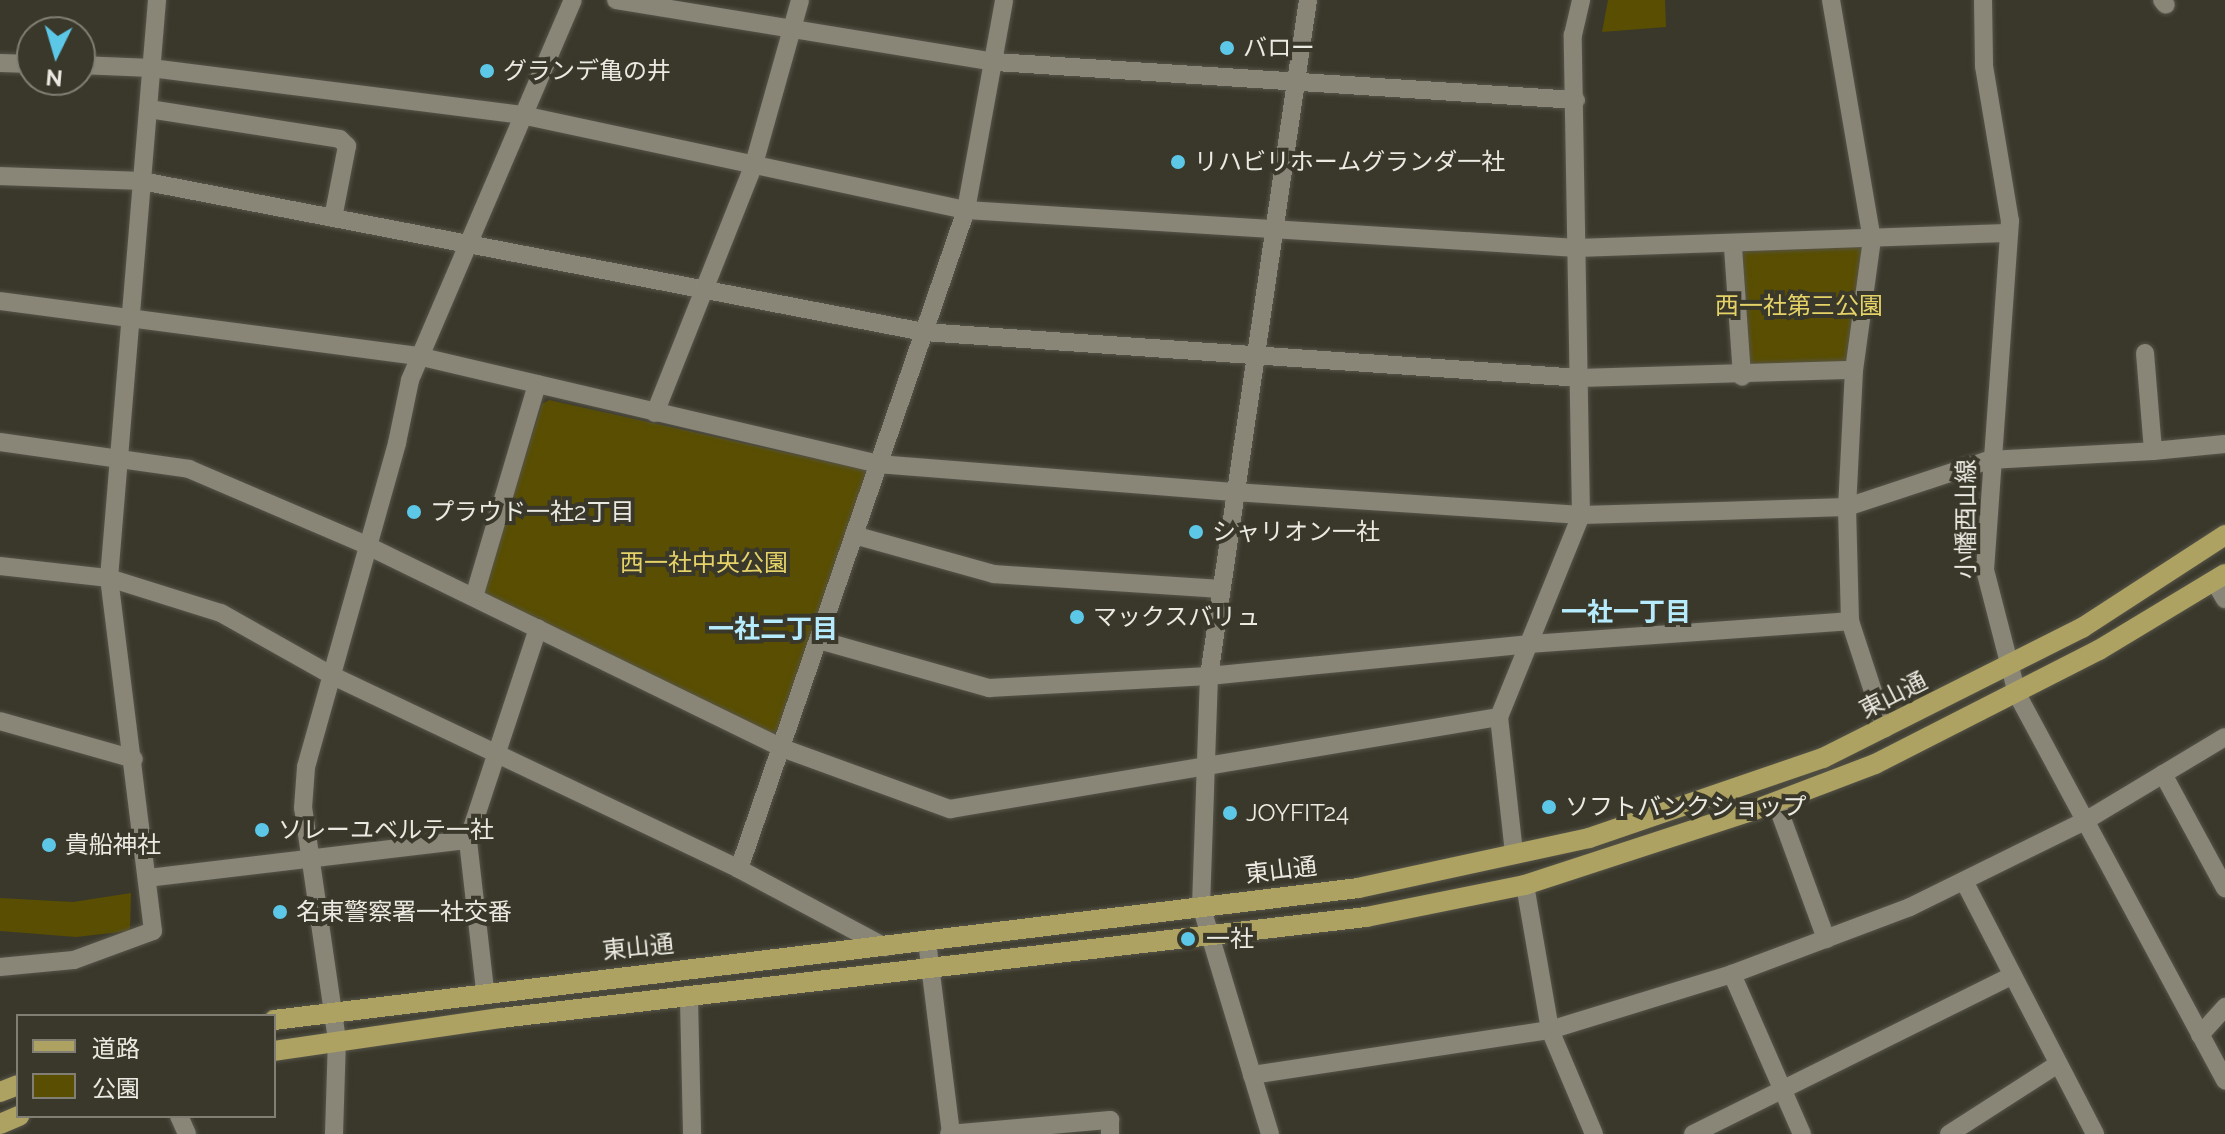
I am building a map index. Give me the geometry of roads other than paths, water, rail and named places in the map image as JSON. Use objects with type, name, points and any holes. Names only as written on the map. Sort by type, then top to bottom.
[{"type":"main road","name":"東山通","points":[[276,1020],[332,1009],[485,990],[885,947],[1358,888],[1589,838],[1823,758],[2109,612],[2225,535]]},
{"type":"main road","points":[[276,1051],[337,1040],[931,970],[1213,932],[1366,917],[1525,885],[1776,802],[1875,764],[2017,694],[2222,585]]},
{"type":"street","points":[[0,967],[74,960],[153,931],[134,759],[109,578],[157,0]]},
{"type":"street","points":[[334,1134],[337,1040],[303,808],[306,767],[418,356],[573,0]]},
{"type":"street","points":[[616,0],[996,62],[1576,100]]},
{"type":"street","points":[[655,413],[754,164],[800,0]]},
{"type":"street","points":[[739,869],[966,210],[996,62],[1004,0]]},
{"type":"street","points":[[1270,1134],[1213,932],[1201,906],[1209,676],[1308,0]]},
{"type":"street","points":[[1514,853],[1499,717],[1581,515],[1573,35],[1581,0]]},
{"type":"street","points":[[1831,0],[1872,239],[1854,370],[1847,507],[1850,621],[1885,728]]},
{"type":"street","name":"小幡西山線","points":[[1983,0],[1984,66],[2009,233],[1989,460],[1985,570],[2006,667],[2017,694],[2225,1081]]},
{"type":"street","points":[[96,66],[151,68],[522,115],[966,210],[1577,248],[1733,247],[2009,233]]},
{"type":"street","points":[[149,109],[340,139],[347,146],[333,218]]},
{"type":"street","points":[[0,176],[142,181],[465,246],[924,332],[1580,378],[1742,377],[1854,370]]},
{"type":"street","points":[[1733,247],[1742,377]]},
{"type":"street","points":[[0,301],[418,356],[877,464],[1581,515],[1847,507],[1989,460],[2225,444]]},
{"type":"street","points":[[2145,353],[2153,451]]},
{"type":"street","points":[[474,597],[537,384]]},
{"type":"street","points":[[0,442],[189,469],[366,545],[782,748],[950,809],[1499,717]]},
{"type":"street","points":[[854,535],[994,574],[1220,589]]},
{"type":"street","points":[[0,566],[109,578],[221,613],[333,676],[739,869],[885,947]]},
{"type":"street","points":[[819,640],[989,688],[1209,676],[1530,644],[1850,621]]},
{"type":"street","points":[[485,990],[468,840],[538,628]]},
{"type":"street","points":[[0,721],[134,759]]},
{"type":"street","points":[[1252,1075],[1550,1030],[1732,974],[1826,939],[1964,881],[2085,821],[2225,737]]},
{"type":"street","points":[[2163,774],[2225,888]]},
{"type":"street","points":[[1776,802],[1826,939]]},
{"type":"street","points":[[147,878],[468,840]]},
{"type":"street","points":[[1964,881],[2095,1134]]},
{"type":"street","points":[[1525,885],[1550,1030],[1594,1134]]},
{"type":"street","points":[[927,941],[950,1134],[1110,1120],[1110,1134]]},
{"type":"street","points":[[1732,974],[1802,1134]]},
{"type":"street","points":[[1693,1134],[1784,1092],[2013,975]]},
{"type":"street","points":[[689,999],[692,1134]]},
{"type":"street","points":[[2200,1035],[2225,1007]]},
{"type":"street","points":[[1949,1134],[2058,1064]]},
{"type":"place","name":"バロー","points":[[1227,48]]},
{"type":"place","name":"グランデ亀の井","points":[[487,71]]},
{"type":"place","name":"リハビリホームグランダ一社","points":[[1178,162]]},
{"type":"place","name":"プラウド一社2丁目","points":[[414,512]]},
{"type":"place","name":"シャリオン一社","points":[[1196,532]]},
{"type":"place","name":"マックスバリュ","points":[[1077,617]]},
{"type":"place","name":"ソフトバンクショップ","points":[[1549,807]]},
{"type":"place","name":"JOYFIT24","points":[[1230,813]]},
{"type":"place","name":"ソレーユベルテ一社","points":[[262,830]]},
{"type":"place","name":"貴船神社","points":[[49,845]]},
{"type":"place","name":"名東警察署一社交番","points":[[280,912]]},
{"type":"place","name":"一社","points":[[1188,939]]},
{"type":"district","name":"一社一丁目","points":[[1626,613]]},
{"type":"district","name":"一社二丁目","points":[[773,630]]},
{"type":"park label","name":"西一社第三公園","points":[[1799,306]]},
{"type":"park label","name":"西一社中央公園","points":[[704,563]]}]
